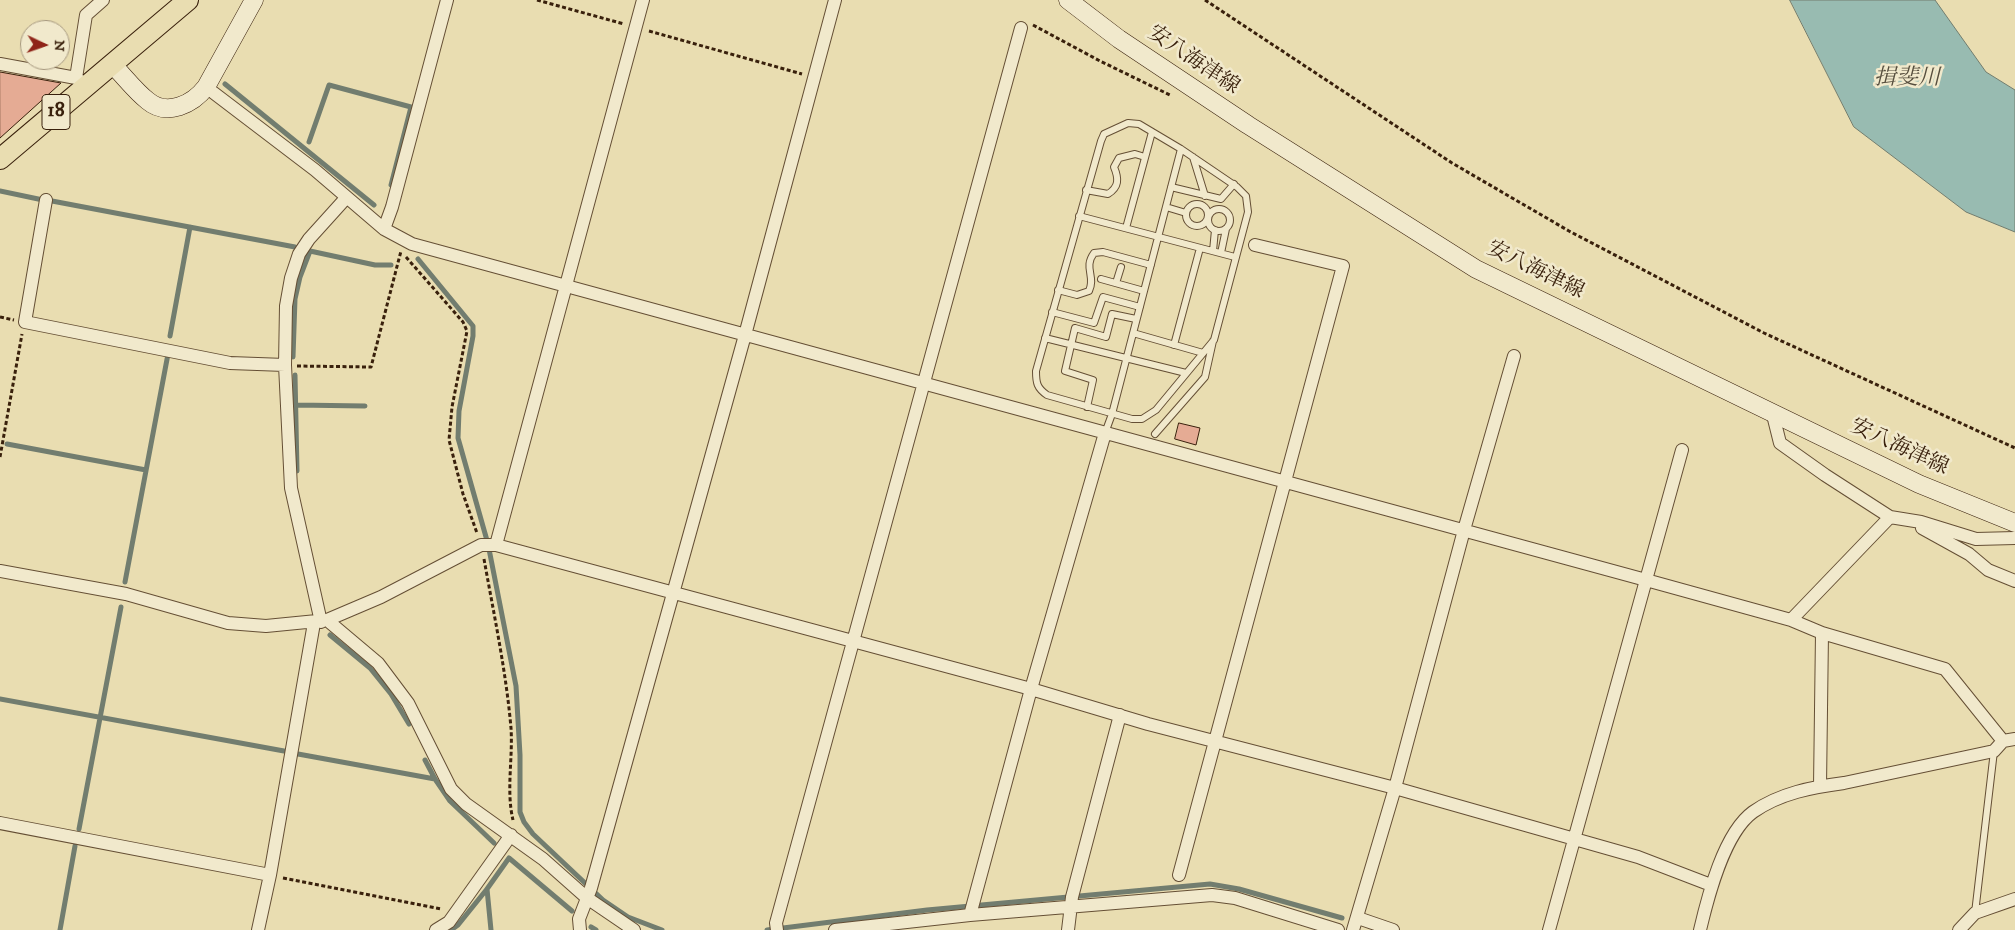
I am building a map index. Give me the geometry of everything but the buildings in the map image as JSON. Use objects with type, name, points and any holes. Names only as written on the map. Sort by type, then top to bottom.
[{"type":"main road","name":"18","points":[[0,159],[82,82],[112,64],[188,0]]},
{"type":"main road","points":[[112,64],[149,102],[161,107],[174,108],[187,104],[198,98],[206,87],[254,0]]},
{"type":"main road","name":"安八海津線","points":[[1068,0],[1119,39],[1248,125],[1476,269],[1920,484],[2015,523]]},
{"type":"street","points":[[0,64],[82,82],[86,15],[103,0]]},
{"type":"street","points":[[384,229],[392,207],[447,0]]},
{"type":"street","points":[[496,545],[643,0]]},
{"type":"street","points":[[580,930],[579,918],[587,898],[674,593],[835,0]]},
{"type":"street","points":[[777,930],[776,923],[1021,28]]},
{"type":"street","points":[[206,87],[315,170],[384,229],[412,244],[1791,620],[1822,633],[1944,669],[2009,740],[1994,751],[1854,781],[1820,786],[1787,795],[1752,812],[1735,831],[1711,885],[1700,930]]},
{"type":"street","points":[[258,930],[321,622],[291,488],[285,365],[286,306],[291,278],[299,254],[309,238],[346,198]]},
{"type":"street","points":[[46,200],[25,322],[230,362],[285,365]]},
{"type":"street","points":[[1179,875],[1343,266],[1255,245]]},
{"type":"street","points":[[1393,930],[1356,924],[1395,788],[1464,530],[1514,356]]},
{"type":"street","points":[[1772,411],[1780,443],[1890,517],[1908,520],[1976,539],[2015,538]]},
{"type":"street","points":[[970,915],[1031,689],[1105,433]]},
{"type":"street","points":[[1549,930],[1682,450]]},
{"type":"street","points":[[1791,620],[1890,517]]},
{"type":"street","points":[[1908,520],[1969,554],[1988,570],[2015,581]]},
{"type":"street","points":[[0,571],[126,594],[228,623],[266,626],[321,622],[381,597],[481,545],[496,545],[854,643],[1031,689],[1120,714],[1148,724],[1395,788],[1638,857],[1711,885]]},
{"type":"street","points":[[321,622],[378,663],[408,704],[451,789],[466,804],[543,859],[587,898],[634,930]]},
{"type":"street","points":[[1820,786],[1822,633]]},
{"type":"street","points":[[1068,930],[1070,906],[1120,714]]},
{"type":"street","points":[[0,823],[270,875]]},
{"type":"street","points":[[436,930],[449,922],[457,912],[511,836]]},
{"type":"street","points":[[835,930],[881,927],[970,915],[1212,895],[1236,898],[1338,930]]},
{"type":"street","points":[[1959,930],[1975,913],[2015,900]]},
{"type":"lane","points":[[1155,434],[1205,377],[1248,212],[1246,196],[1234,184],[1139,124],[1128,123],[1116,127],[1104,134],[1086,190],[1036,371],[1036,383],[1040,391],[1047,395],[1132,419],[1142,418],[1156,410],[1214,340]]},
{"type":"lane","points":[[1126,228],[1152,132]]},
{"type":"lane","points":[[1105,433],[1112,414],[1181,149]]},
{"type":"lane","points":[[1086,190],[1108,194],[1118,184],[1118,175],[1114,167],[1119,158],[1135,154],[1145,157]]},
{"type":"lane","points":[[1193,157],[1205,196]]},
{"type":"lane","points":[[1171,187],[1221,200],[1234,184]]},
{"type":"lane","points":[[1186,213],[1192,205],[1200,204],[1208,210],[1209,225],[1214,230],[1213,251]]},
{"type":"lane","points":[[1166,207],[1186,213]]},
{"type":"lane","points":[[1186,213],[1190,224],[1197,226],[1204,224],[1215,209],[1225,210],[1230,219],[1221,253]]},
{"type":"lane","points":[[1079,216],[1235,257]]},
{"type":"lane","points":[[1214,230],[1226,229]]},
{"type":"lane","points":[[1174,345],[1200,248]]},
{"type":"lane","points":[[1058,290],[1077,295],[1089,291],[1092,285],[1088,267],[1089,260],[1094,253],[1103,252],[1151,265]]},
{"type":"lane","points":[[1116,283],[1121,267]]},
{"type":"lane","points":[[1101,279],[1144,290]]},
{"type":"lane","points":[[1052,312],[1094,323],[1103,297],[1140,307]]},
{"type":"lane","points":[[1087,406],[1093,380],[1065,371],[1075,328],[1106,336],[1112,314],[1136,320]]},
{"type":"lane","points":[[1133,333],[1202,353]]},
{"type":"lane","points":[[1045,338],[1186,373]]},
{"type":"lane","points":[[1975,913],[1994,751]]},
{"type":"path","points":[[537,0],[814,78]]},
{"type":"path","points":[[1206,0],[1452,163],[1569,231],[1764,333],[2015,448]]},
{"type":"path","points":[[1021,28],[1033,24],[1100,61],[1177,98]]},
{"type":"path","points":[[384,229],[463,322],[466,331],[452,407],[449,440],[463,494],[481,545],[507,686],[511,732],[511,797],[513,818],[523,844]]},
{"type":"path","points":[[285,365],[371,367],[401,251]]},
{"type":"path","points":[[0,317],[25,322],[0,457]]},
{"type":"path","points":[[270,875],[457,912]]},
{"type":"water","name":"揖斐川","points":[[1790,0],[1935,0],[1986,72],[2015,90],[2015,232],[1966,212],[1854,127]]},
{"type":"waterway","points":[[225,84],[374,205]]},
{"type":"waterway","points":[[309,142],[329,85],[411,107],[391,185]]},
{"type":"waterway","points":[[0,191],[43,200]]},
{"type":"waterway","points":[[52,201],[295,247]]},
{"type":"waterway","points":[[170,336],[190,227]]},
{"type":"waterway","points":[[293,357],[295,299],[300,277],[310,251],[375,265],[391,265]]},
{"type":"waterway","points":[[418,259],[473,326],[473,336],[459,411],[458,438],[488,544],[516,686],[520,755],[520,812],[524,822],[533,834],[603,900],[628,917],[662,930]]},
{"type":"waterway","points":[[125,582],[168,354]]},
{"type":"waterway","points":[[295,375],[297,471]]},
{"type":"waterway","points":[[296,405],[365,406]]},
{"type":"waterway","points":[[7,444],[146,470]]},
{"type":"waterway","points":[[79,829],[121,607]]},
{"type":"waterway","points":[[330,635],[370,668],[391,694],[409,724]]},
{"type":"waterway","points":[[0,699],[284,751]]},
{"type":"waterway","points":[[298,754],[435,779],[450,801],[494,843]]},
{"type":"waterway","points":[[425,760],[435,779]]},
{"type":"waterway","points":[[60,930],[75,846]]},
{"type":"waterway","points":[[487,889],[509,858],[572,911]]},
{"type":"waterway","points":[[767,930],[927,910],[1210,884],[1239,889],[1342,918]]},
{"type":"waterway","points":[[451,930],[458,925],[487,889],[491,930]]},
{"type":"waterway","points":[[591,927],[596,930]]}]
